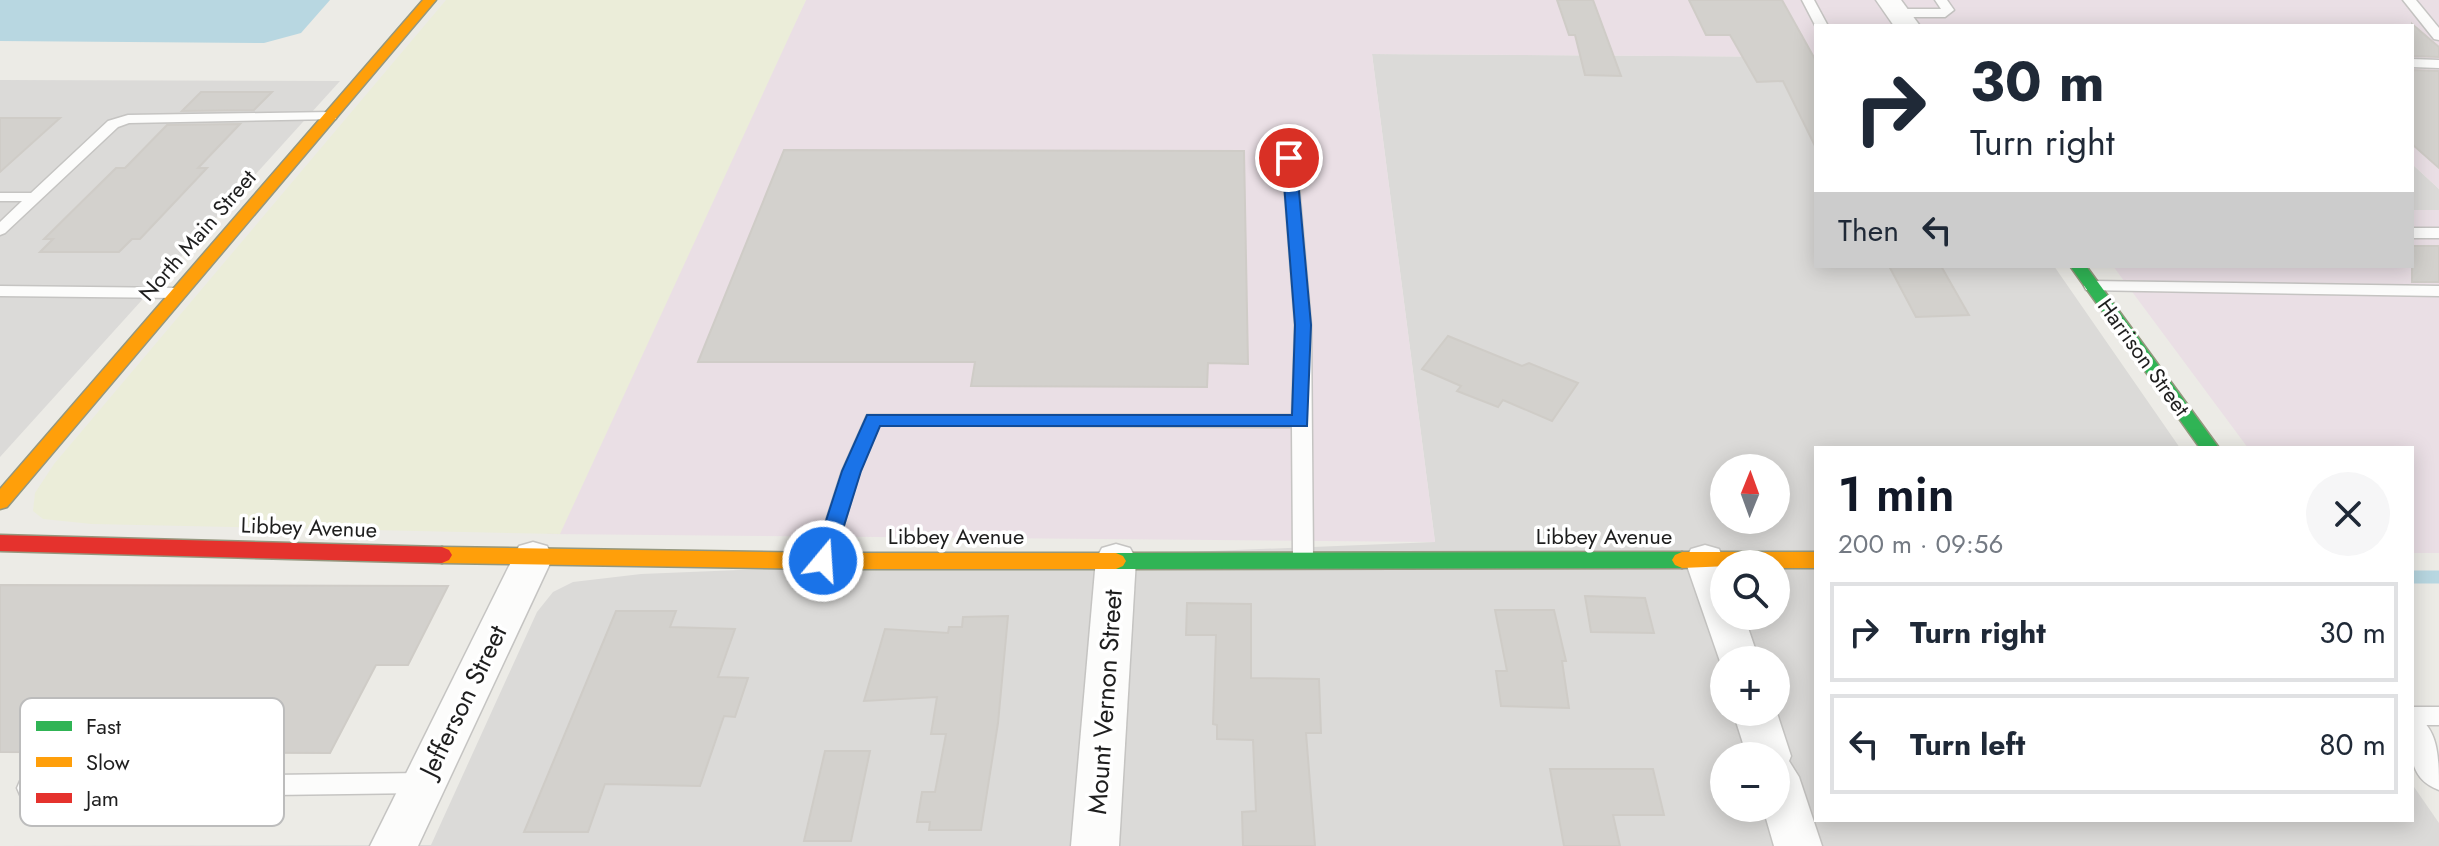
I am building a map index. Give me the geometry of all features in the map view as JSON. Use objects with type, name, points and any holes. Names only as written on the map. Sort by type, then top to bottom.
[{"type":"street","name":"North Main Street","points":[[0,502],[430,0]]},
{"type":"street","name":"Harrison Street","points":[[2079,268],[2209,446]]},
{"type":"street","name":"Libbey Avenue","points":[[0,543],[823,561],[1303,558],[1814,560]]},
{"type":"street","name":"Jefferson Street","points":[[394,846],[533,557]]},
{"type":"street","name":"Mount Vernon Street","points":[[1095,846],[1116,559]]},
{"type":"street","points":[[1705,560],[1733,646]]},
{"type":"street","points":[[2414,736],[2439,770]]},
{"type":"street","points":[[1790,821],[1798,846]]},
{"type":"lane","points":[[1808,0],[1821,24]]},
{"type":"lane","points":[[1897,13],[1945,13],[1948,10],[1941,0]]},
{"type":"lane","points":[[2409,0],[2439,36]]},
{"type":"lane","points":[[2414,63],[2439,64]]},
{"type":"lane","points":[[0,230],[113,124],[128,119],[331,116]]},
{"type":"lane","points":[[1287,130],[1303,325],[1303,558]]},
{"type":"lane","points":[[0,197],[35,197]]},
{"type":"lane","points":[[2414,233],[2439,233]]},
{"type":"lane","points":[[2092,286],[2439,291]]},
{"type":"lane","points":[[0,291],[179,293]]},
{"type":"lane","points":[[823,561],[851,471],[873,419],[1301,421]]},
{"type":"lane","points":[[2414,716],[2439,716]]},
{"type":"lane","points":[[284,785],[422,783]]},
{"type":"shaded area","points":[[806,0],[2439,0],[2439,189],[2414,166],[2414,24],[1814,24],[1814,57],[1372,54],[1435,542],[547,534]]},
{"type":"shaded area","points":[[1372,54],[1814,57],[1814,268],[2055,268],[2179,446],[1814,446],[1814,822],[2414,822],[2414,787],[2439,823],[2439,846],[0,846],[431,845],[537,612],[553,592],[573,582],[641,574],[1435,542]]},
{"type":"shaded area","points":[[0,80],[340,81],[0,457]]},
{"type":"shaded area","points":[[2414,166],[2439,189],[2439,210],[2414,210]]},
{"type":"shaded area","points":[[2414,210],[2439,210],[2439,553],[2414,553],[2414,446],[2247,446],[2114,268],[2414,268]]},
{"type":"green space","points":[[446,0],[806,0],[560,534],[92,524],[43,519],[33,511],[35,493],[54,464]]},
{"type":"water","points":[[0,0],[330,0],[301,33],[264,43],[0,41]]},
{"type":"building","points":[[1557,0],[1593,0],[1621,76],[1585,75],[1575,35],[1569,35]]},
{"type":"building","points":[[1689,0],[1782,0],[1814,57],[1814,144],[1783,81],[1757,82],[1730,35],[1706,35]]},
{"type":"building","points":[[2414,26],[2439,47],[2439,57],[2414,56]]},
{"type":"building","points":[[2414,70],[2439,71],[2439,168],[2414,146]]},
{"type":"building","points":[[201,92],[272,92],[254,110],[182,111]]},
{"type":"building","points":[[0,118],[60,118],[0,172]]},
{"type":"building","points":[[240,124],[198,168],[207,168],[140,239],[132,239],[119,252],[40,252],[53,239],[44,239],[116,168],[125,168],[167,125]]},
{"type":"building","points":[[784,150],[1244,151],[1248,364],[1208,363],[1207,387],[971,386],[975,362],[698,362]]},
{"type":"building","points":[[2414,246],[2439,246],[2439,282],[2412,282]]},
{"type":"building","points":[[1890,268],[1942,268],[1969,315],[1916,317]]},
{"type":"building","points":[[1448,336],[1522,366],[1529,363],[1578,383],[1552,421],[1503,400],[1498,407],[1457,391],[1461,386],[1422,369]]},
{"type":"building","points":[[0,585],[448,586],[408,665],[376,665],[330,753],[284,753],[284,698],[20,698],[20,752],[0,752]]},
{"type":"building","points":[[1585,596],[1645,598],[1654,633],[1591,632]]},
{"type":"building","points":[[1187,603],[1251,604],[1251,678],[1319,679],[1321,733],[1306,733],[1315,846],[1243,846],[1242,812],[1256,811],[1253,740],[1217,739],[1217,725],[1213,724],[1216,635],[1186,635]]},
{"type":"building","points":[[1495,610],[1554,610],[1566,661],[1562,661],[1569,708],[1501,706],[1496,671],[1507,671]]},
{"type":"building","points":[[616,611],[676,611],[670,627],[735,629],[718,677],[748,678],[735,717],[724,716],[700,786],[605,784],[588,832],[524,832]]},
{"type":"building","points":[[1008,616],[998,723],[981,830],[929,830],[930,822],[917,822],[922,792],[935,792],[946,734],[931,734],[937,697],[864,701],[885,629],[948,633],[949,627],[962,627],[963,617]]},
{"type":"building","points":[[825,751],[870,751],[851,841],[804,841]]},
{"type":"building","points":[[1550,769],[1653,769],[1664,815],[1613,815],[1620,846],[1564,846]]},
{"type":"waterway","points":[[2414,577],[2439,577]]},
{"type":"traffic: fast","points":[[2079,268],[2209,446]]},
{"type":"traffic: fast","points":[[1116,561],[1682,560]]},
{"type":"traffic: slow","points":[[0,502],[430,0]]},
{"type":"traffic: slow","points":[[442,555],[823,561],[1116,561]]},
{"type":"traffic: slow","points":[[1682,560],[1814,560]]},
{"type":"traffic: jam","points":[[0,543],[442,555]]},
{"type":"route","points":[[823,561],[851,471],[873,419],[1301,421],[1303,325],[1289,158]]}]
